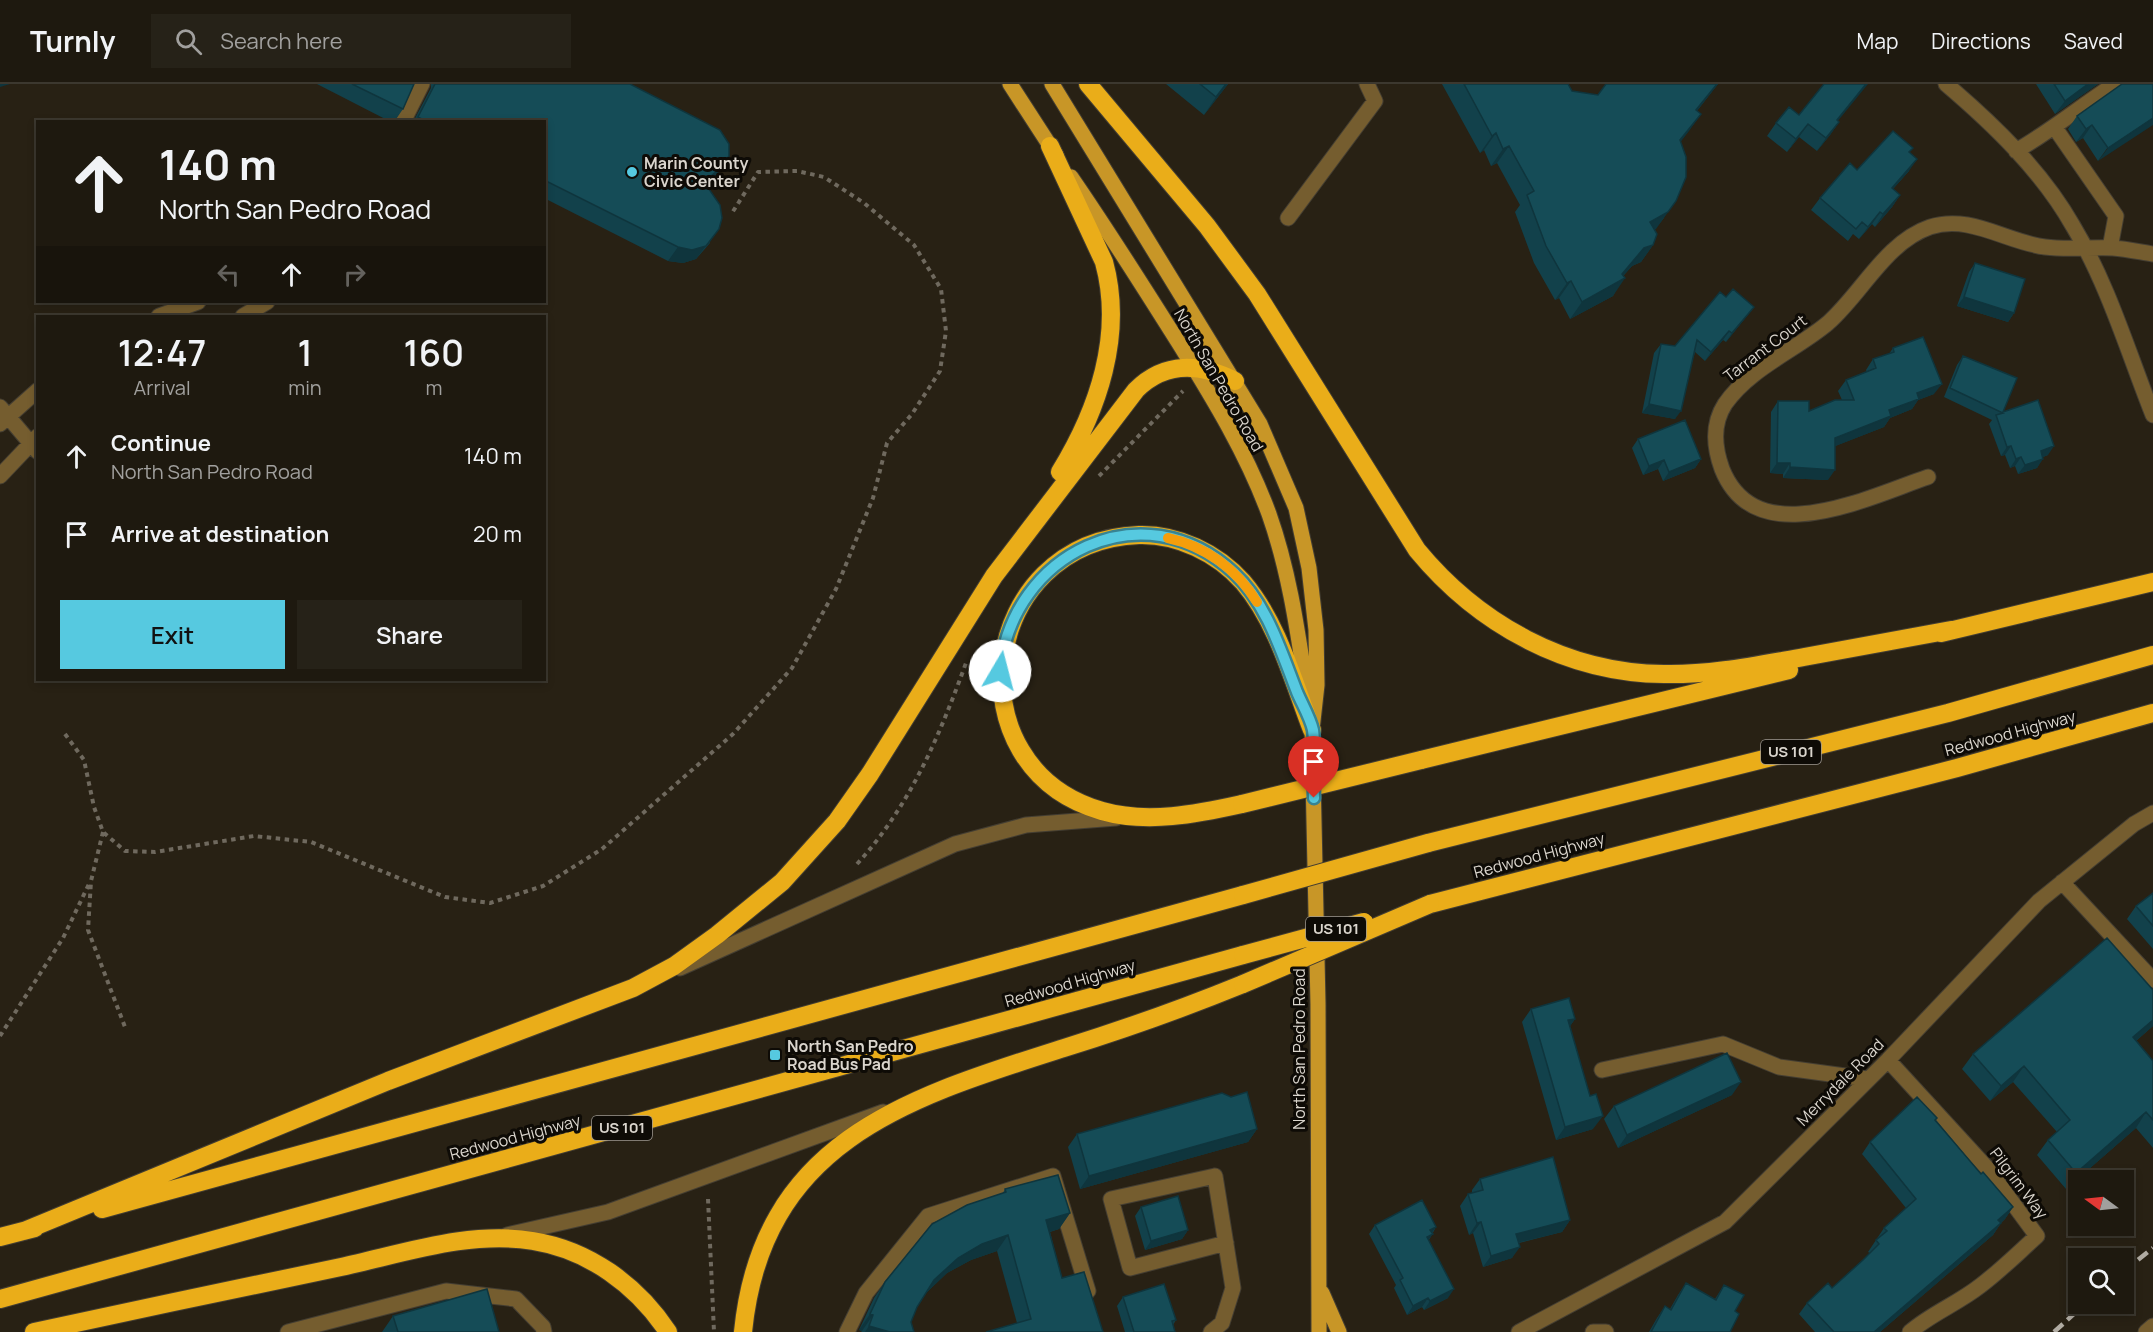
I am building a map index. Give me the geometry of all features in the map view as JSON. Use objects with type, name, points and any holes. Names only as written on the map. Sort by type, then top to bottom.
[{"type":"highway","points":[[1088,84],[1207,226],[1257,294],[1417,550],[1449,586],[1500,625],[1530,642],[1575,660],[1621,671],[1666,674],[1720,671],[1951,630]]},
{"type":"highway","points":[[24,1231],[388,1081],[633,988],[674,966],[740,918],[782,882],[819,842],[870,774],[1077,443],[1098,395],[1108,350],[1110,296],[1104,262],[1050,146]]},
{"type":"highway","points":[[994,576],[1136,390],[1160,372],[1181,367],[1193,367],[1235,381]]},
{"type":"highway","points":[[1312,730],[1261,608],[1242,581],[1214,557],[1180,541],[1142,535],[1106,540],[1069,556],[1037,581],[1010,624],[1000,671],[1007,719],[1017,742],[1038,772],[1068,796],[1102,811],[1137,817],[1161,816],[1242,804],[2153,582]]},
{"type":"highway","name":"US 101","points":[[0,1237],[1428,843],[1948,714],[2153,655]]},
{"type":"highway","name":"Redwood Highway","points":[[0,1299],[1430,904],[1957,768],[2153,713]]},
{"type":"highway","points":[[743,1332],[746,1307],[760,1257],[780,1216],[817,1166],[858,1131],[930,1094],[1155,1018],[1244,984],[1430,904]]},
{"type":"highway","points":[[34,1332],[468,1241],[520,1239],[546,1243],[585,1257],[611,1273],[640,1296],[668,1332]]},
{"type":"main road","name":"North San Pedro Road","points":[[1010,84],[1126,259],[1235,437],[1269,516],[1291,600],[1312,730]]},
{"type":"main road","name":"North San Pedro Road","points":[[1052,84],[1235,381],[1275,453],[1296,508],[1304,538],[1316,640],[1317,685],[1312,730],[1318,1004],[1319,1332]]},
{"type":"main road","points":[[1318,1282],[1339,1332]]},
{"type":"street","points":[[404,120],[422,84]]},
{"type":"street","points":[[1288,218],[1375,101],[1367,84]]},
{"type":"street","points":[[1946,84],[2016,152],[2058,203],[2086,249],[2153,415]]},
{"type":"street","points":[[2016,152],[2055,128],[2085,103],[2115,84]]},
{"type":"street","points":[[2055,128],[2116,216],[2110,248]]},
{"type":"street","name":"Tarrant Court","points":[[1928,477],[1820,511],[1789,515],[1763,510],[1741,499],[1726,477],[1716,447],[1718,417],[1734,393],[1828,322],[1897,248],[1913,235],[1946,224],[1963,224],[2037,246],[2110,248],[2153,254]]},
{"type":"street","points":[[162,315],[195,303]]},
{"type":"street","points":[[245,315],[265,303]]},
{"type":"street","points":[[0,476],[35,444],[3,416],[36,391]]},
{"type":"street","name":"Merrydale Road","points":[[1519,1332],[1725,1222],[1888,1060],[2039,901],[2134,824],[2153,813]]},
{"type":"street","points":[[633,988],[902,866],[979,837],[1054,822],[1161,816]]},
{"type":"street","points":[[2062,882],[2153,980]]},
{"type":"street","points":[[1602,1070],[1724,1044],[1779,1067],[1867,1079]]},
{"type":"street","name":"Pilgrim Way","points":[[1888,1060],[1987,1168],[2037,1236],[1981,1286],[1951,1306],[1929,1315],[1910,1332]]},
{"type":"street","points":[[468,1241],[554,1226],[608,1212],[784,1150],[930,1094]]},
{"type":"street","points":[[847,1332],[866,1293],[928,1216],[1053,1176],[1094,1310]]},
{"type":"street","points":[[1211,1332],[1222,1323],[1233,1288],[1226,1243],[1215,1176],[1111,1199],[1130,1268],[1226,1243]]},
{"type":"street","points":[[288,1332],[319,1328],[446,1291],[516,1299],[543,1327],[544,1332]]},
{"type":"street","points":[[2146,1332],[2153,1326]]},
{"type":"street","points":[[1593,1332],[1606,1332]]},
{"type":"path","points":[[65,734],[84,760],[94,807],[104,832],[125,851],[155,852],[200,842],[254,836],[311,842],[445,897],[490,903],[543,886],[602,849],[733,734],[792,668],[836,589],[873,498],[887,443],[912,414],[940,371],[946,331],[941,289],[914,245],[864,203],[824,177],[797,171],[758,172],[732,213]]},
{"type":"path","points":[[0,1036],[63,938],[91,881],[104,832]]},
{"type":"path","points":[[91,881],[88,930],[125,1028]]},
{"type":"path","points":[[708,1199],[714,1332]]},
{"type":"building","points":[[352,84],[414,84],[403,109]]},
{"type":"building","name":"Marin County Civic Center","points":[[435,84],[630,84],[720,130],[729,144],[729,156],[723,166],[704,182],[720,205],[722,218],[719,229],[706,246],[692,250],[678,247],[546,181],[546,120],[423,120],[418,117]]},
{"type":"building","points":[[1200,84],[1226,84],[1216,97]]},
{"type":"building","points":[[1464,84],[1568,84],[1572,91],[1598,95],[1606,84],[1717,84],[1696,110],[1701,114],[1680,140],[1686,157],[1686,177],[1676,201],[1668,212],[1650,222],[1657,234],[1653,245],[1644,248],[1622,274],[1625,278],[1582,302],[1571,281],[1567,283],[1546,246],[1527,195],[1534,191],[1509,146],[1503,149],[1496,133],[1492,136]]},
{"type":"building","points":[[1824,84],[1866,84],[1837,120],[1839,122],[1826,138],[1808,124],[1796,139],[1776,123],[1789,107],[1799,115]]},
{"type":"building","points":[[2054,84],[2088,84],[2065,101]]},
{"type":"building","points":[[2122,84],[2153,84],[2153,118],[2108,148],[2092,125],[2086,129],[2077,116]]},
{"type":"building","points":[[1893,131],[1913,148],[1909,152],[1917,159],[1892,188],[1900,195],[1883,214],[1880,212],[1868,227],[1862,222],[1856,229],[1820,198],[1850,163],[1857,170]]},
{"type":"building","points":[[1975,263],[2025,279],[2014,313],[1964,297]]},
{"type":"building","points":[[1733,289],[1754,307],[1732,333],[1729,331],[1711,352],[1697,340],[1681,411],[1649,404],[1661,344],[1675,346],[1720,292],[1726,297]]},
{"type":"building","points":[[1923,337],[1942,384],[1917,393],[1919,399],[1889,410],[1891,416],[1835,438],[1835,470],[1790,467],[1790,463],[1777,463],[1778,401],[1809,401],[1809,411],[1835,400],[1854,400],[1846,380],[1876,368],[1873,359],[1894,352],[1893,348]]},
{"type":"building","points":[[1963,356],[2017,378],[2003,412],[2038,400],[2054,446],[2041,451],[2043,459],[2025,465],[2021,457],[2016,459],[2011,446],[2007,447],[1996,415],[2003,413],[1950,388]]},
{"type":"building","points":[[1685,420],[1701,459],[1669,472],[1664,460],[1649,466],[1638,439]]},
{"type":"building","points":[[2153,893],[2153,926],[2136,906]]},
{"type":"building","points":[[2107,938],[2153,990],[2153,1020],[2133,1037],[2153,1061],[2153,1120],[2146,1112],[2079,1170],[2073,1170],[2048,1140],[2070,1120],[2024,1066],[2001,1086],[1973,1054]]},
{"type":"building","points":[[1569,998],[1575,1019],[1568,1020],[1590,1096],[1596,1094],[1603,1116],[1565,1127],[1531,1009]]},
{"type":"building","points":[[1727,1053],[1741,1082],[1627,1135],[1614,1106]]},
{"type":"building","points":[[1247,1092],[1257,1129],[1089,1176],[1077,1134],[1222,1093],[1231,1097]]},
{"type":"building","points":[[1917,1097],[1937,1118],[1935,1120],[1981,1174],[1983,1172],[2013,1207],[1998,1220],[2001,1223],[1874,1332],[1834,1332],[1807,1303],[1828,1283],[1832,1288],[1863,1260],[1879,1244],[1876,1240],[1887,1231],[1884,1228],[1916,1199],[1870,1142]]},
{"type":"building","points":[[1553,1157],[1570,1220],[1516,1234],[1520,1247],[1491,1256],[1481,1222],[1477,1223],[1468,1194],[1483,1190],[1480,1179]]},
{"type":"building","points":[[1058,1175],[1070,1213],[1046,1220],[1062,1278],[1084,1272],[1103,1332],[986,1332],[1031,1319],[1008,1235],[982,1244],[958,1258],[934,1280],[917,1307],[911,1322],[914,1332],[890,1332],[869,1326],[873,1315],[870,1314],[885,1282],[932,1224],[967,1205],[1006,1192],[1005,1189]]},
{"type":"building","points":[[1178,1196],[1188,1230],[1151,1241],[1141,1207]]},
{"type":"building","points":[[1422,1200],[1436,1227],[1430,1230],[1433,1234],[1427,1237],[1454,1289],[1430,1301],[1428,1298],[1413,1306],[1400,1280],[1403,1278],[1375,1225]]},
{"type":"building","points":[[1686,1283],[1716,1300],[1724,1285],[1744,1295],[1735,1311],[1739,1314],[1730,1332],[1651,1332],[1665,1306],[1671,1310]]},
{"type":"building","points":[[1164,1284],[1176,1320],[1172,1321],[1175,1332],[1134,1332],[1123,1297]]},
{"type":"building","points":[[487,1289],[499,1332],[398,1332],[393,1316]]},
{"type":"railway","points":[[2134,1263],[2153,1248]]},
{"type":"railway","points":[[2054,1332],[2074,1314]]},
{"type":"slow traffic","points":[[1168,538],[1192,545],[1214,557],[1242,581],[1257,602]]},
{"type":"place","name":"Marin County Civic Center","points":[[632,172]]},
{"type":"place","name":"North San Pedro Road Bus Pad","points":[[775,1055]]},
{"type":"route","points":[[1000,671],[1006,635],[1015,613],[1037,581],[1058,563],[1092,544],[1118,537],[1155,536],[1192,545],[1214,557],[1242,581],[1269,622],[1312,730],[1314,798]]}]
